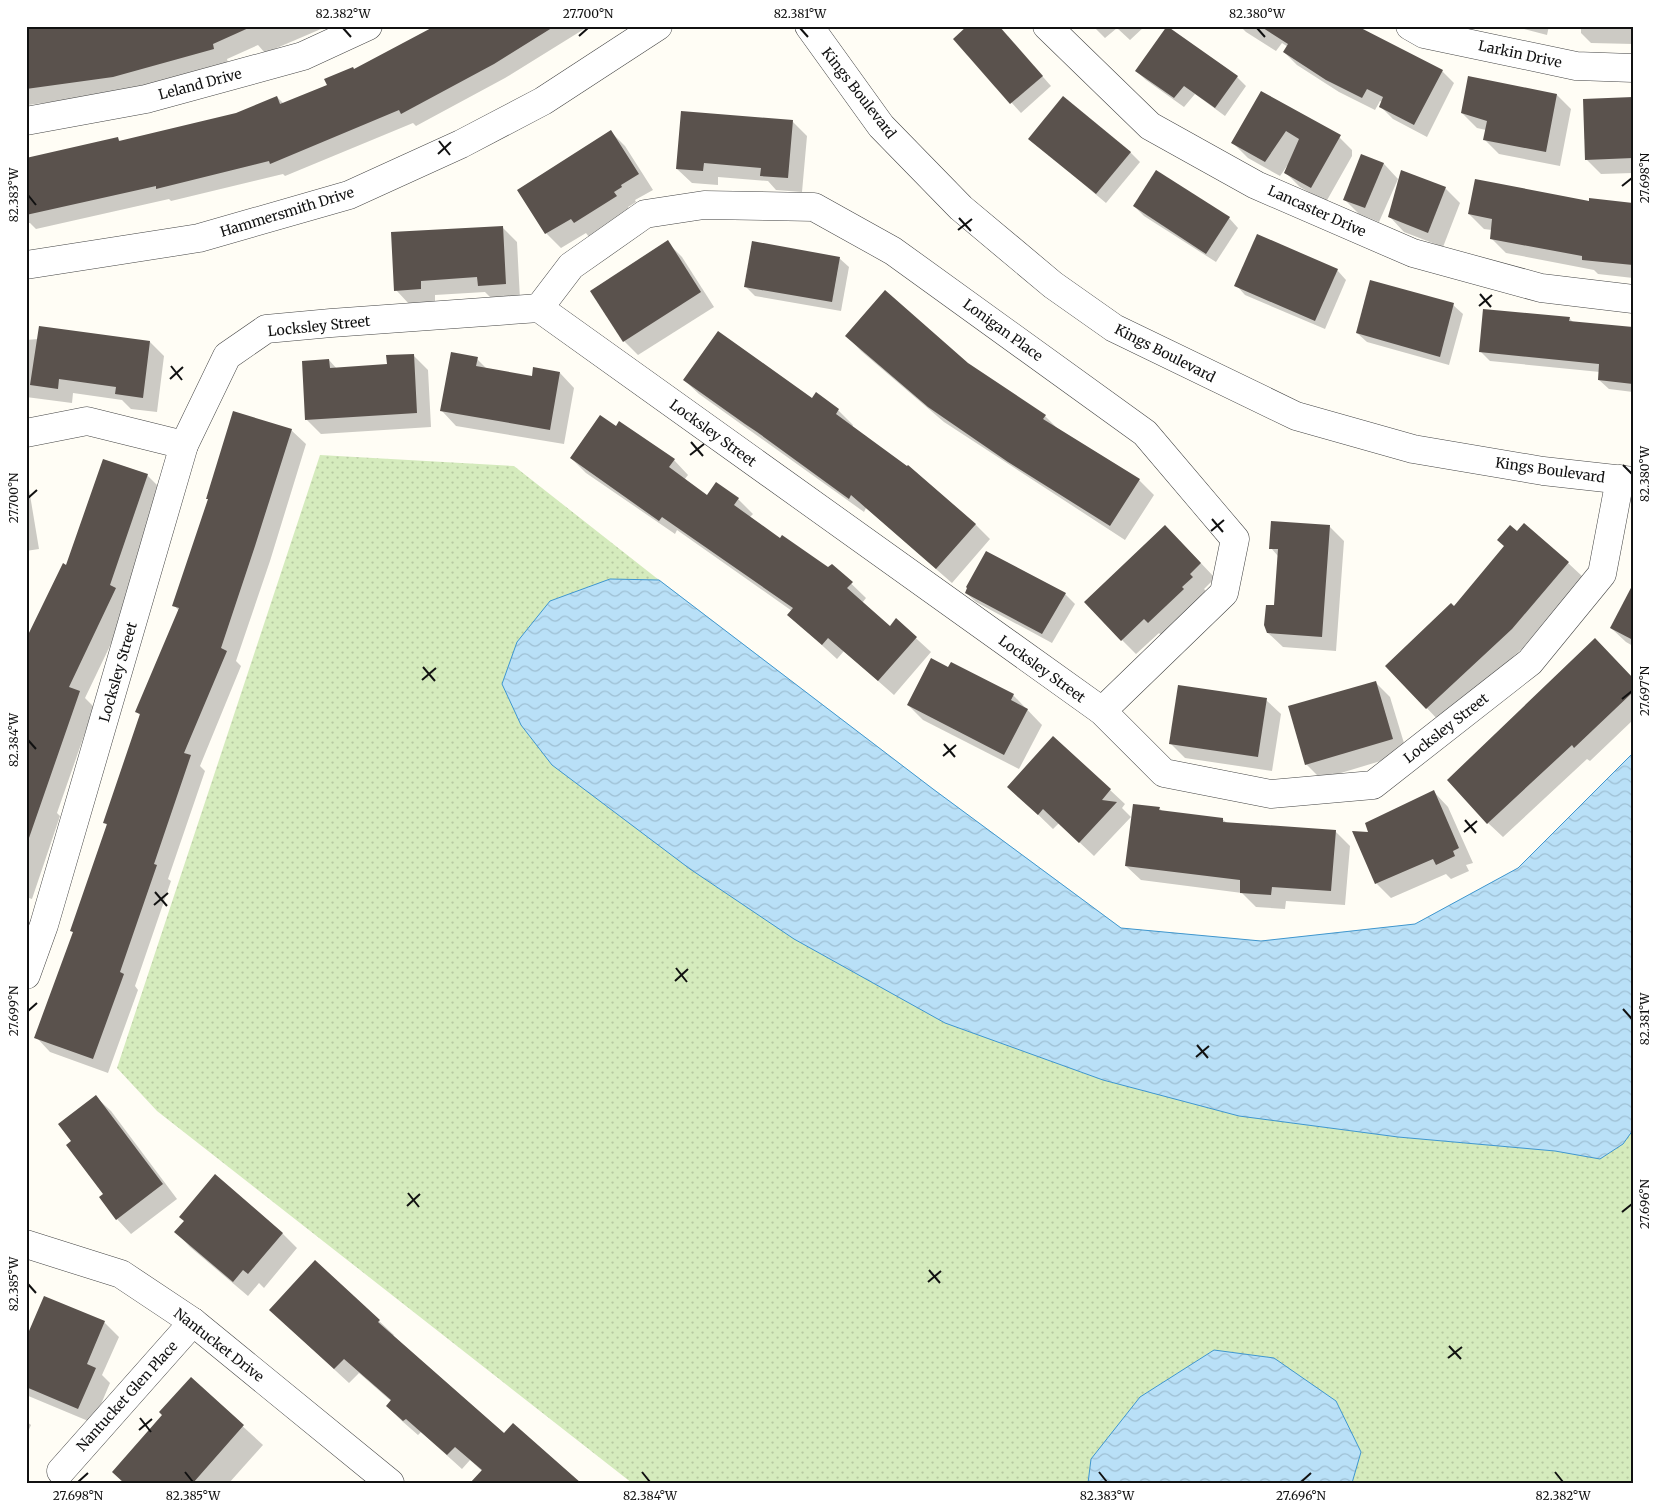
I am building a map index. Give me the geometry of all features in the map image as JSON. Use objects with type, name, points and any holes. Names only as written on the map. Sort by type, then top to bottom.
[{"type":"street","name":"Leland Drive","points":[[26,120],[146,99],[303,56],[368,26]]},
{"type":"street","name":"Hammersmith Drive","points":[[26,265],[200,238],[349,194],[461,144],[543,101],[658,26]]},
{"type":"street","name":"Kings Boulevard","points":[[809,26],[881,126],[961,208],[1054,285],[1114,328],[1296,416],[1413,448],[1543,471],[1626,480]]},
{"type":"street","name":"Lancaster Drive","points":[[1048,26],[1150,126],[1256,184],[1413,254],[1541,288],[1633,300]]},
{"type":"street","name":"Larkin Drive","points":[[1410,26],[1424,34],[1576,66],[1633,68]]},
{"type":"street","name":"Lonigan Place","points":[[539,308],[571,266],[645,214],[704,205],[814,207],[894,250],[1145,433],[1235,539],[1224,593],[1102,711]]},
{"type":"street","name":"Locksley Street","points":[[26,975],[35,921],[184,445],[227,356],[266,329],[539,308],[1102,711],[1164,773],[1271,794],[1373,785],[1530,662],[1602,574],[1626,480]]},
{"type":"street","points":[[26,434],[87,421],[184,445]]},
{"type":"street","name":"Nantucket Drive","points":[[26,1244],[121,1274],[193,1322],[390,1483]]},
{"type":"street","name":"Nantucket Glen Place","points":[[61,1471],[193,1322]]},
{"type":"green space","points":[[320,455],[514,466],[659,580],[933,789],[1121,928],[1261,941],[1415,924],[1518,868],[1633,753],[1633,1483],[632,1483],[157,1111],[117,1068]]},
{"type":"water","points":[[610,579],[659,580],[933,789],[1121,928],[1261,941],[1415,924],[1518,868],[1633,753],[1633,1130],[1623,1144],[1600,1159],[1555,1151],[1398,1137],[1239,1116],[1103,1080],[945,1023],[794,939],[690,869],[552,765],[521,725],[502,684],[517,642],[550,601]]},
{"type":"water","points":[[1214,1350],[1274,1358],[1336,1401],[1361,1452],[1352,1483],[1088,1483],[1091,1459],[1140,1397]]},
{"type":"building","points":[[253,26],[213,44],[214,49],[113,77],[26,89],[26,27]]},
{"type":"building","points":[[435,26],[555,26],[494,64],[401,114],[399,110],[270,164],[269,161],[156,189],[156,186],[26,215],[26,158],[118,137],[119,141],[236,113],[277,96],[280,104],[327,85],[324,79],[353,67],[354,69]]},
{"type":"building","points":[[967,26],[999,26],[1043,76],[1010,104],[953,39]]},
{"type":"building","points":[[1167,26],[1238,76],[1215,108],[1184,86],[1174,98],[1135,71]]},
{"type":"building","points":[[1260,26],[1357,26],[1443,70],[1414,125],[1379,107],[1383,97],[1367,89],[1362,98],[1326,80],[1283,52],[1288,44]]},
{"type":"building","points":[[1468,76],[1557,94],[1546,152],[1483,140],[1487,121],[1461,113]]},
{"type":"building","points":[[1261,91],[1341,135],[1311,188],[1284,173],[1299,139],[1286,131],[1265,162],[1231,143]]},
{"type":"building","points":[[1063,96],[1131,152],[1096,194],[1028,139]]},
{"type":"building","points":[[1633,97],[1633,158],[1585,160],[1583,99]]},
{"type":"building","points":[[681,111],[793,120],[788,178],[760,176],[761,168],[704,163],[703,171],[676,169]]},
{"type":"building","points":[[611,130],[639,174],[621,185],[622,187],[614,192],[617,196],[574,223],[571,219],[545,234],[517,190]]},
{"type":"building","points":[[1361,154],[1384,163],[1365,208],[1343,200]]},
{"type":"building","points":[[1156,170],[1230,217],[1206,254],[1133,206]]},
{"type":"building","points":[[1401,170],[1446,187],[1428,233],[1388,217]]},
{"type":"building","points":[[1475,179],[1589,201],[1589,198],[1633,203],[1633,265],[1582,260],[1582,256],[1490,239],[1492,219],[1468,214]]},
{"type":"building","points":[[503,226],[506,284],[478,286],[477,277],[421,281],[421,289],[394,291],[391,232]]},
{"type":"building","points":[[1257,234],[1338,269],[1315,321],[1234,286]]},
{"type":"building","points":[[668,240],[701,292],[623,342],[590,291]]},
{"type":"building","points":[[752,241],[840,257],[832,302],[744,287]]},
{"type":"building","points":[[1370,280],[1454,303],[1440,357],[1356,333]]},
{"type":"building","points":[[885,290],[968,363],[1046,415],[1043,419],[1140,479],[1110,526],[1008,462],[928,407],[845,336]]},
{"type":"building","points":[[1483,309],[1570,317],[1569,321],[1633,327],[1633,384],[1598,380],[1599,364],[1479,352]]},
{"type":"building","points":[[39,326],[150,341],[143,398],[115,394],[116,387],[59,379],[58,389],[30,385]]},
{"type":"building","points":[[718,331],[812,398],[816,392],[839,409],[836,414],[908,465],[976,524],[936,569],[851,495],[849,499],[683,380]]},
{"type":"building","points":[[451,352],[478,357],[476,366],[532,376],[533,367],[560,372],[550,430],[440,411]]},
{"type":"building","points":[[414,354],[417,413],[305,420],[302,361],[329,359],[330,368],[387,364],[386,355]]},
{"type":"building","points":[[233,411],[292,429],[221,648],[227,651],[184,753],[191,755],[154,864],[157,865],[120,972],[124,974],[93,1059],[34,1038],[73,932],[70,931],[107,824],[103,823],[140,714],[135,712],[179,608],[172,606],[208,499],[206,499]]},
{"type":"building","points":[[600,415],[616,426],[619,421],[675,459],[669,467],[707,495],[716,482],[739,498],[734,505],[780,538],[782,535],[828,567],[832,564],[853,582],[847,588],[890,626],[896,618],[917,637],[878,681],[828,638],[822,645],[787,615],[793,608],[662,517],[659,521],[570,458]]},
{"type":"building","points":[[103,459],[148,474],[110,585],[116,588],[69,687],[80,691],[29,838],[26,837],[26,639],[63,563],[66,565]]},
{"type":"building","points":[[1271,521],[1330,525],[1322,637],[1267,633],[1264,625],[1266,605],[1274,605],[1278,549],[1269,549]]},
{"type":"building","points":[[1524,523],[1569,562],[1512,629],[1426,709],[1385,666],[1451,603],[1454,606],[1504,546],[1497,540],[1510,525],[1517,531]]},
{"type":"building","points":[[1165,525],[1201,563],[1190,574],[1193,577],[1182,587],[1184,589],[1148,623],[1144,619],[1121,641],[1084,602]]},
{"type":"building","points":[[986,551],[1066,593],[1042,634],[965,593],[966,587]]},
{"type":"building","points":[[1633,584],[1633,640],[1610,628]]},
{"type":"building","points":[[1595,638],[1633,678],[1633,692],[1574,748],[1572,745],[1487,824],[1447,780]]},
{"type":"building","points":[[931,658],[948,667],[951,662],[1014,694],[1011,700],[1028,709],[1004,755],[907,705]]},
{"type":"building","points":[[1376,681],[1393,739],[1305,765],[1288,706]]},
{"type":"building","points":[[1178,685],[1267,698],[1258,757],[1169,744]]},
{"type":"building","points":[[1053,736],[1111,789],[1102,800],[1117,802],[1079,843],[1043,809],[1038,815],[1007,787]]},
{"type":"building","points":[[1434,790],[1459,848],[1453,851],[1455,856],[1436,865],[1433,859],[1375,884],[1352,831],[1368,832],[1365,823]]},
{"type":"building","points":[[1133,804],[1160,807],[1159,810],[1223,818],[1223,822],[1336,830],[1331,891],[1272,887],[1271,895],[1240,893],[1240,880],[1125,866]]},
{"type":"building","points":[[96,1095],[163,1184],[116,1220],[99,1197],[103,1194],[66,1145],[71,1141],[58,1124]]},
{"type":"building","points":[[215,1174],[283,1233],[248,1274],[243,1270],[233,1282],[174,1232],[184,1221],[179,1217]]},
{"type":"building","points":[[315,1260],[380,1320],[378,1322],[504,1433],[513,1423],[581,1483],[470,1483],[482,1470],[455,1447],[447,1455],[406,1419],[403,1421],[386,1406],[391,1400],[344,1359],[334,1369],[269,1310]]},
{"type":"building","points":[[44,1296],[105,1321],[87,1364],[96,1368],[78,1409],[26,1387],[26,1338]]},
{"type":"building","points":[[191,1377],[244,1425],[193,1483],[124,1483],[112,1472],[162,1415],[159,1412]]}]
